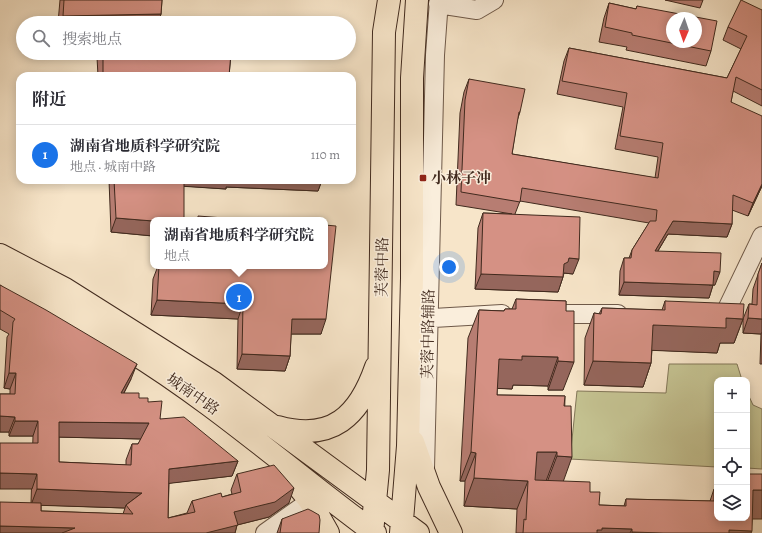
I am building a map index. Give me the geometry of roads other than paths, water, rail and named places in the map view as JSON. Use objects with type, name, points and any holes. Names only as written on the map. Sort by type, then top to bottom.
[{"type":"main road","name":"芙蓉中路","points":[[373,532],[378,470],[384,32],[389,0]]},
{"type":"main road","name":"芙蓉中路","points":[[407,529],[406,486],[409,422],[419,319],[412,78],[417,0]]},
{"type":"main road","name":"城南中路","points":[[0,255],[65,289],[214,383],[375,501],[407,529]]},
{"type":"main road","name":"城南中路","points":[[0,278],[127,348],[255,440],[373,532]]},
{"type":"main road","points":[[272,425],[288,430],[315,430],[326,428],[353,412],[370,383],[380,344]]},
{"type":"main road","points":[[409,422],[424,476],[451,533]]},
{"type":"main road","points":[[255,440],[310,501],[328,533]]},
{"type":"street","points":[[439,2],[476,10],[494,0]]},
{"type":"street","name":"芙蓉中路辅路","points":[[424,476],[419,319],[439,2]]},
{"type":"street","points":[[694,314],[725,313],[762,236]]},
{"type":"street","points":[[419,319],[481,314],[639,314]]},
{"type":"street","points":[[265,533],[310,501]]},
{"type":"place","name":"小林子冲","points":[[423,178]]},
{"type":"place","name":"湖南省地质科学研究院","points":[[239,297]]}]
